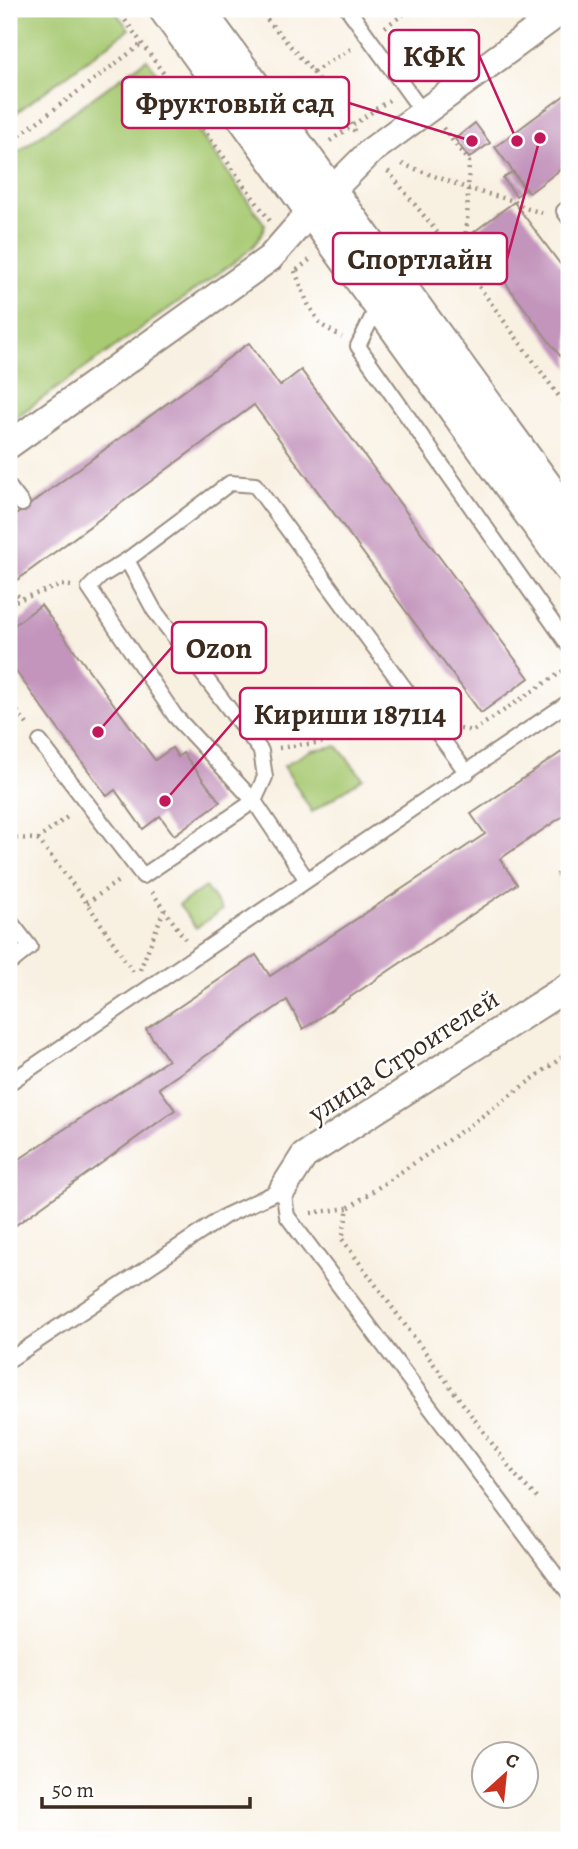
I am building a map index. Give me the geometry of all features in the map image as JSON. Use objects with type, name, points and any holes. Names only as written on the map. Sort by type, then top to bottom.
[{"type":"street","points":[[166,9],[321,201],[569,519]]},
{"type":"street","points":[[197,9],[321,201],[379,303],[569,566]]},
{"type":"street","points":[[9,445],[270,258],[371,151],[564,9]]},
{"type":"street","name":"улица Строителей","points":[[283,1189],[304,1156],[569,986]]},
{"type":"lane","points":[[348,9],[424,114]]},
{"type":"lane","points":[[379,303],[358,346],[569,646]]},
{"type":"lane","points":[[307,880],[254,801],[175,716],[89,588],[101,576],[127,560],[230,483],[255,485],[467,773]]},
{"type":"lane","points":[[9,486],[22,504]]},
{"type":"lane","points":[[40,742],[139,872],[254,801],[265,777],[261,751],[155,610],[127,560]]},
{"type":"lane","points":[[9,1083],[569,702]]},
{"type":"lane","points":[[9,920],[30,947],[9,964]]},
{"type":"lane","points":[[9,1360],[225,1216],[283,1189],[287,1216],[569,1593]]},
{"type":"path","points":[[117,9],[253,197]]},
{"type":"path","points":[[258,9],[313,72],[350,126],[461,262],[569,410]]},
{"type":"path","points":[[9,144],[143,43]]},
{"type":"path","points":[[424,114],[446,130],[469,162],[467,224],[461,262]]},
{"type":"path","points":[[402,164],[469,189],[514,201],[525,208],[551,215],[567,212]]},
{"type":"path","points":[[296,270],[308,304],[321,325],[358,346]]},
{"type":"path","points":[[9,583],[20,598]]},
{"type":"path","points":[[9,603],[62,585],[89,588]]},
{"type":"path","points":[[261,751],[432,727],[473,731],[569,667]]},
{"type":"path","points":[[9,699],[40,742]]},
{"type":"path","points":[[9,838],[38,839],[86,803]]},
{"type":"path","points":[[38,839],[87,903],[145,991]]},
{"type":"path","points":[[87,903],[139,872],[197,956]]},
{"type":"path","points":[[136,977],[164,910]]},
{"type":"path","points":[[287,1216],[348,1208],[469,1126],[569,1052]]},
{"type":"path","points":[[348,1208],[342,1240],[516,1476],[537,1498]]},
{"type":"green space","points":[[9,9],[113,9],[129,29],[9,118]]},
{"type":"green space","points":[[147,59],[265,225],[263,231],[252,247],[233,263],[9,422],[9,166],[15,161],[12,156]]},
{"type":"green space","points":[[337,746],[363,778],[312,812],[284,766],[311,750]]},
{"type":"green space","points":[[205,887],[222,910],[196,928],[179,905]]},
{"type":"building","points":[[569,92],[569,163],[529,193],[495,147]]},
{"type":"building","points":[[475,123],[490,143],[469,158],[455,139]]},
{"type":"building","points":[[512,172],[525,190],[516,196],[503,178]]},
{"type":"building","points":[[514,202],[569,276],[569,368],[470,235]]},
{"type":"building","points":[[249,343],[280,386],[301,370],[529,678],[481,713],[254,405],[17,580],[9,568],[9,520]]},
{"type":"building","points":[[41,605],[155,760],[172,748],[178,757],[183,753],[220,802],[174,835],[160,816],[143,829],[115,790],[107,796],[9,662],[9,629]]},
{"type":"building","points":[[569,747],[569,812],[500,859],[517,884],[303,1029],[287,1000],[159,1088],[175,1110],[9,1230],[9,1166],[168,1060],[146,1029],[256,955],[270,976],[485,834],[471,814]]},
{"type":"building","points":[[569,869],[569,889],[557,874]]},
{"type":"place","name":"Спортлайн","points":[[540,138]]},
{"type":"place","name":"Фруктовый сад","points":[[472,141]]},
{"type":"place","name":"КФК","points":[[517,141]]},
{"type":"place","name":"Ozon","points":[[98,732]]},
{"type":"place","name":"Кириши 187114","points":[[165,801]]}]
